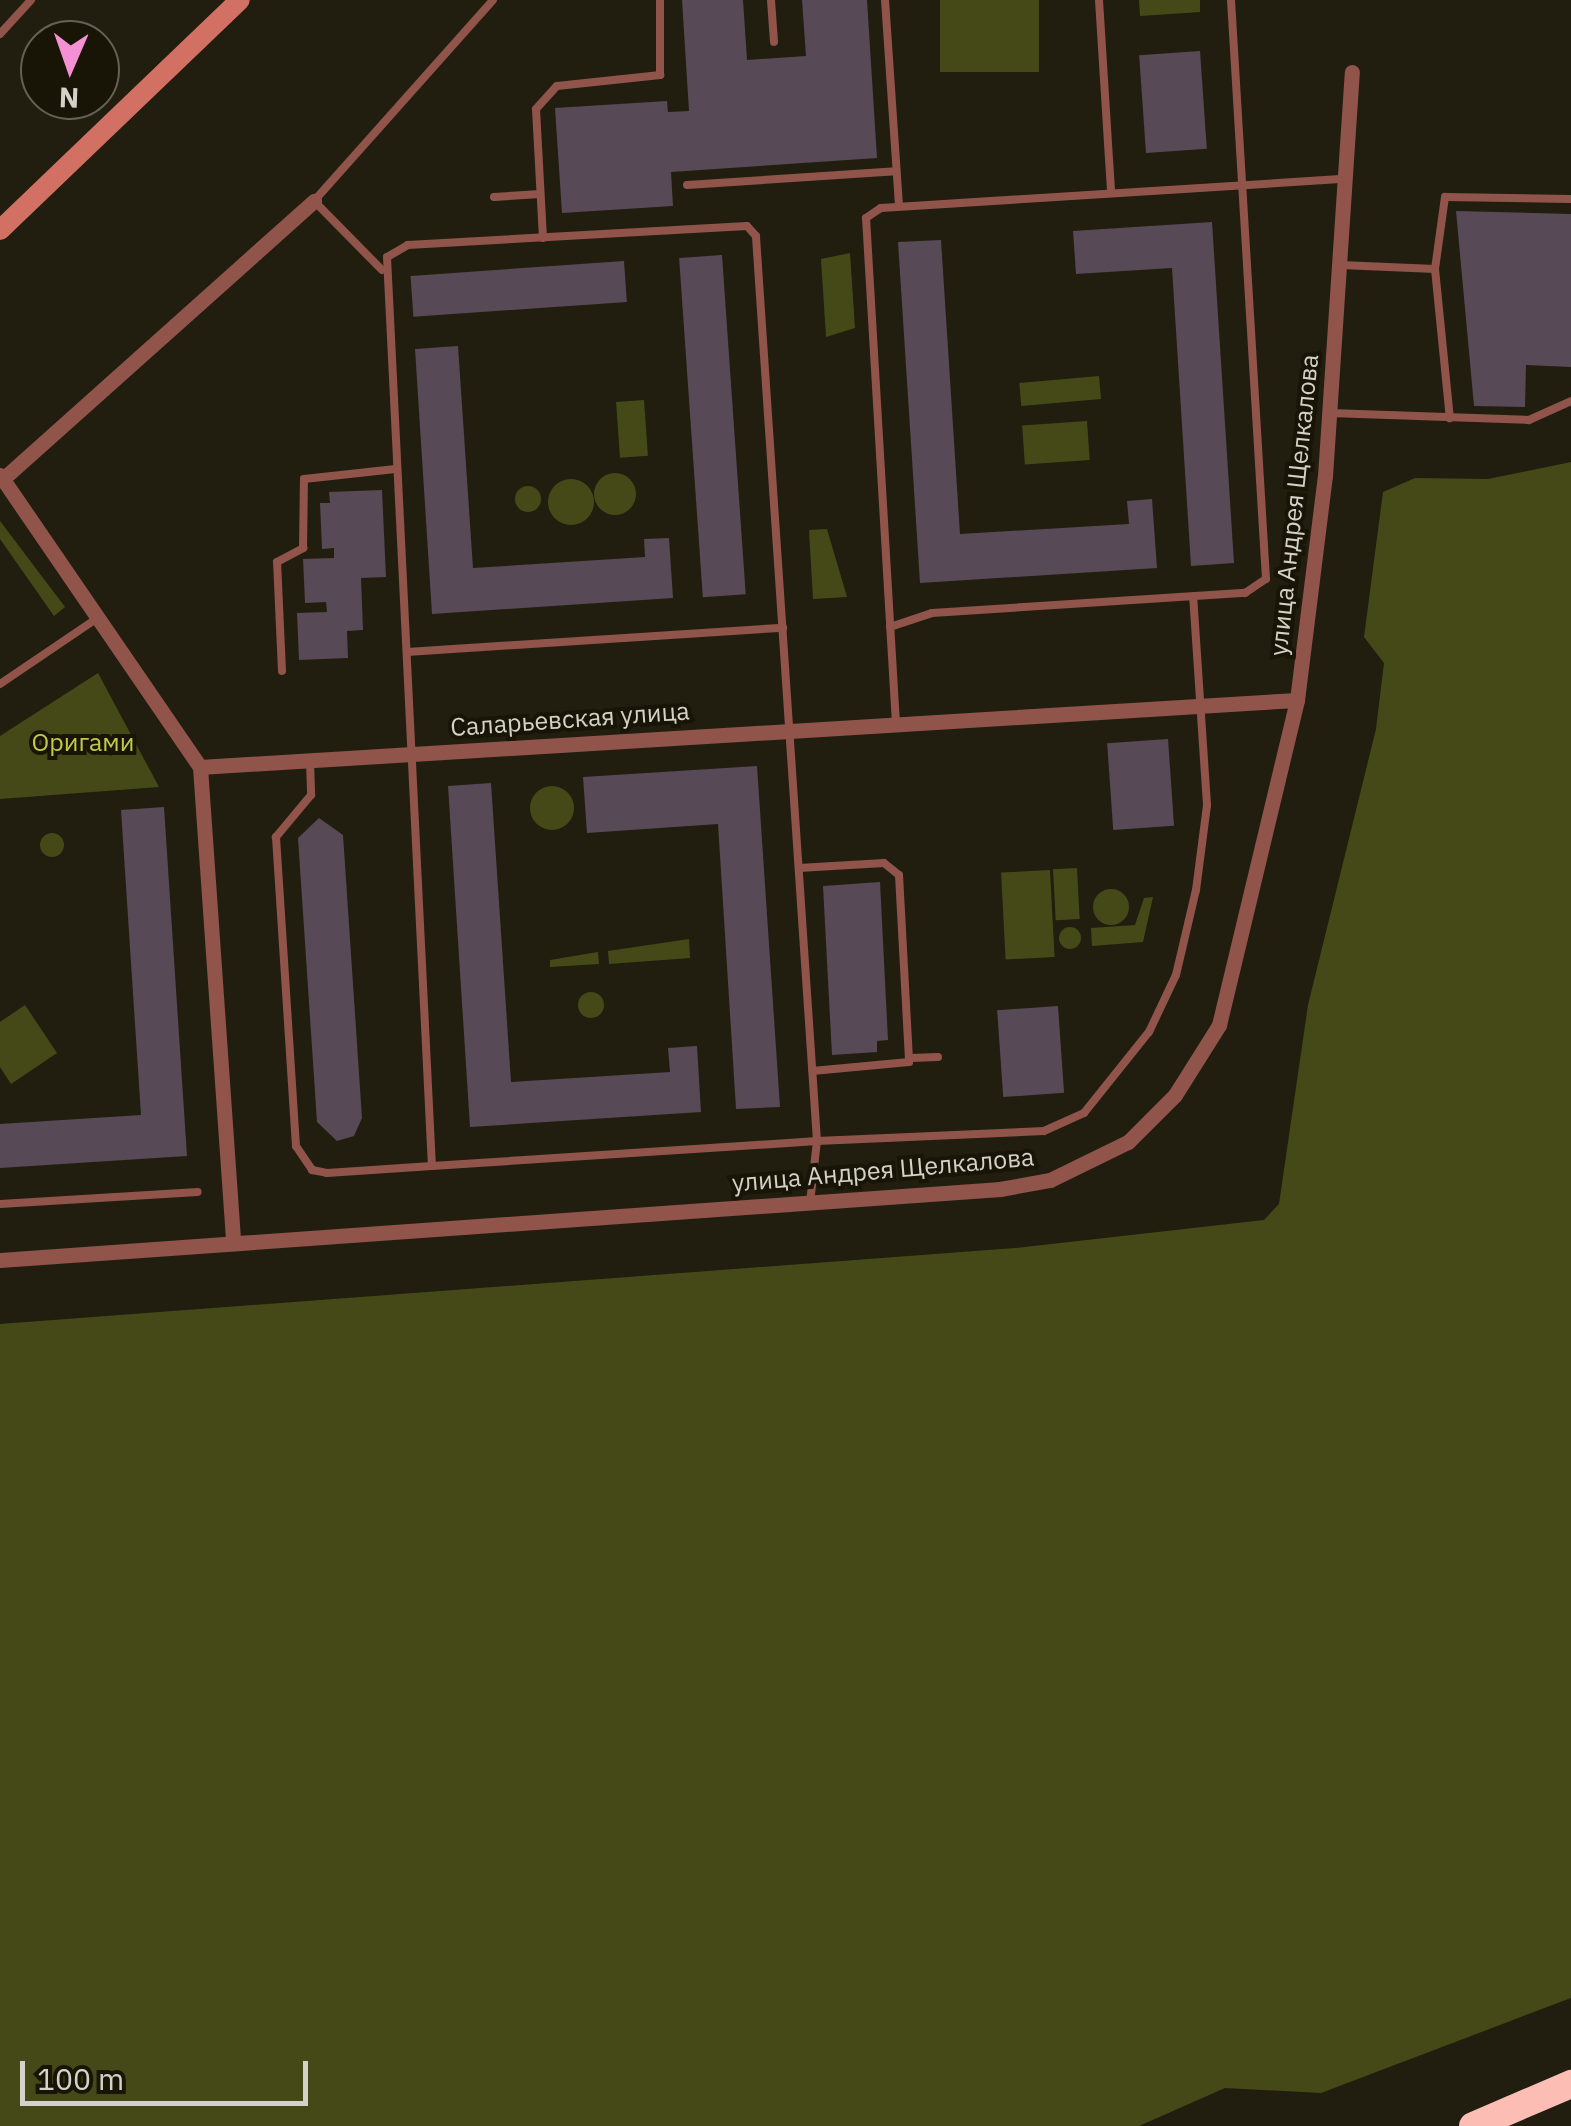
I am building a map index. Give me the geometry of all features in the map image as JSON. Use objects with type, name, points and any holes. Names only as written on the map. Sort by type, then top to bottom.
[{"type":"highway","points":[[1472,2126],[1571,2084]]},
{"type":"street","points":[[0,230],[240,0]]},
{"type":"street","name":"улица Андрея Щелкалова","points":[[0,1260],[810,1203],[1050,1180],[1092,1164],[1157,1116],[1219,1025],[1297,700],[1330,413],[1352,72]]},
{"type":"street","points":[[233,1244],[200,768],[102,615],[2,477],[314,201]]},
{"type":"street","name":"Саларьевская улица","points":[[200,768],[1297,700]]},
{"type":"lane","points":[[0,34],[31,0]]},
{"type":"lane","points":[[432,1166],[407,652],[382,270],[314,201],[493,0]]},
{"type":"lane","points":[[543,238],[536,108],[557,86],[660,75],[660,0]]},
{"type":"lane","points":[[772,0],[774,42]]},
{"type":"lane","points":[[885,0],[899,207]]},
{"type":"lane","points":[[1099,0],[1111,194]]},
{"type":"lane","points":[[890,627],[932,613],[1257,590],[1268,570],[1231,0]]},
{"type":"lane","points":[[687,185],[896,171]]},
{"type":"lane","points":[[896,724],[864,230],[873,210],[1347,178]]},
{"type":"lane","points":[[494,197],[540,194]]},
{"type":"lane","points":[[1450,418],[1436,269],[1445,197],[1571,199]]},
{"type":"lane","points":[[382,270],[408,245],[747,226],[756,236],[817,1141],[810,1203]]},
{"type":"lane","points":[[1342,265],[1436,269]]},
{"type":"lane","points":[[1330,413],[1528,420],[1571,402]]},
{"type":"lane","points":[[282,671],[276,562],[304,548],[304,479],[395,469]]},
{"type":"lane","points":[[310,760],[311,795],[276,838],[296,1146],[301,1160],[326,1173],[817,1141],[1044,1132],[1084,1113],[1117,1077],[1176,975],[1196,890],[1207,805],[1193,596]]},
{"type":"lane","points":[[0,684],[102,615]]},
{"type":"lane","points":[[407,652],[783,628]]},
{"type":"lane","points":[[799,868],[896,870],[910,1058],[904,1066],[812,1071]]},
{"type":"lane","points":[[910,1058],[938,1057]]},
{"type":"lane","points":[[0,1204],[198,1192]]},
{"type":"green space","points":[[940,0],[1039,0],[1039,72],[940,72]]},
{"type":"green space","points":[[1139,0],[1200,0],[1200,12],[1140,16]]},
{"type":"green space","points":[[850,253],[855,328],[826,337],[821,259]]},
{"type":"green space","points":[[1099,376],[1101,399],[1021,406],[1019,383]]},
{"type":"green space","points":[[644,400],[648,456],[620,458],[616,402]]},
{"type":"green space","points":[[1087,421],[1090,460],[1025,464],[1022,426]]},
{"type":"green space","points":[[1571,462],[1571,1998],[1321,2093],[1225,2088],[1139,2126],[0,2126],[0,1324],[1015,1248],[1264,1220],[1279,1204],[1308,1005],[1376,729],[1384,663],[1364,637],[1383,492],[1415,478],[1488,479]]},
{"type":"green space","points":[[615,473],[630,479],[636,494],[630,509],[615,515],[600,509],[594,494],[600,479]]},
{"type":"green space","points":[[571,479],[587,486],[594,502],[587,518],[571,525],[555,518],[548,502],[555,486]]},
{"type":"green space","points":[[528,486],[538,489],[538,509],[528,512],[518,509],[515,499],[518,489]]},
{"type":"green space","points":[[0,521],[65,607],[54,616],[0,539]]},
{"type":"green space","points":[[827,529],[847,597],[813,599],[809,530]]},
{"type":"green space","name":"Оригами","points":[[98,673],[159,787],[0,799],[0,736]]},
{"type":"green space","points":[[552,786],[567,793],[574,808],[567,823],[552,830],[537,823],[530,808],[537,793]]},
{"type":"green space","points":[[52,833],[64,845],[52,857],[40,845]]},
{"type":"green space","points":[[1077,868],[1080,919],[1056,920],[1053,869]]},
{"type":"green space","points":[[1050,870],[1055,957],[1006,959],[1001,873]]},
{"type":"green space","points":[[1111,889],[1124,894],[1129,907],[1124,920],[1111,925],[1098,920],[1093,907],[1098,894]]},
{"type":"green space","points":[[1153,897],[1143,942],[1092,946],[1091,928],[1135,925],[1144,898]]},
{"type":"green space","points":[[1070,927],[1078,930],[1078,946],[1070,949],[1062,946],[1059,938],[1062,930]]},
{"type":"green space","points":[[689,939],[690,958],[609,964],[608,951]]},
{"type":"green space","points":[[598,952],[599,964],[550,967],[550,960]]},
{"type":"green space","points":[[591,992],[600,996],[604,1005],[600,1014],[591,1018],[582,1014],[578,1005],[582,996]]},
{"type":"green space","points":[[25,1005],[57,1053],[11,1084],[0,1067],[0,1022]]},
{"type":"building","points":[[682,0],[743,0],[747,60],[806,56],[802,0],[867,0],[877,158],[671,172],[673,206],[562,213],[555,108],[667,101],[668,112],[689,111]]},
{"type":"building","points":[[1200,51],[1207,149],[1146,153],[1139,55]]},
{"type":"building","points":[[1456,211],[1571,214],[1571,367],[1526,365],[1525,407],[1474,406]]},
{"type":"building","points":[[1212,222],[1234,563],[1191,566],[1172,268],[1076,274],[1073,231]]},
{"type":"building","points":[[941,240],[960,534],[1129,524],[1127,501],[1152,499],[1157,568],[920,583],[898,242]]},
{"type":"building","points":[[722,255],[746,594],[703,597],[679,258]]},
{"type":"building","points":[[624,261],[627,302],[413,317],[411,276]]},
{"type":"building","points":[[458,346],[473,568],[645,557],[644,539],[669,538],[673,598],[432,614],[415,349]]},
{"type":"building","points":[[382,490],[386,577],[361,578],[363,630],[347,631],[348,658],[299,660],[297,613],[327,612],[326,602],[305,603],[303,559],[334,558],[334,548],[322,549],[320,503],[330,503],[329,492]]},
{"type":"building","points":[[1168,739],[1174,826],[1113,830],[1107,743]]},
{"type":"building","points":[[757,766],[780,1107],[736,1109],[718,824],[587,833],[583,777]]},
{"type":"building","points":[[491,783],[511,1082],[670,1072],[668,1048],[697,1046],[701,1112],[470,1127],[448,786]]},
{"type":"building","points":[[164,807],[187,1156],[0,1168],[0,1124],[141,1115],[121,810]]},
{"type":"building","points":[[319,818],[343,835],[362,1118],[354,1136],[337,1141],[317,1122],[298,838]]},
{"type":"building","points":[[880,882],[888,1040],[877,1041],[877,1052],[832,1055],[823,886]]},
{"type":"building","points":[[1058,1006],[1064,1093],[1003,1097],[997,1010]]}]
